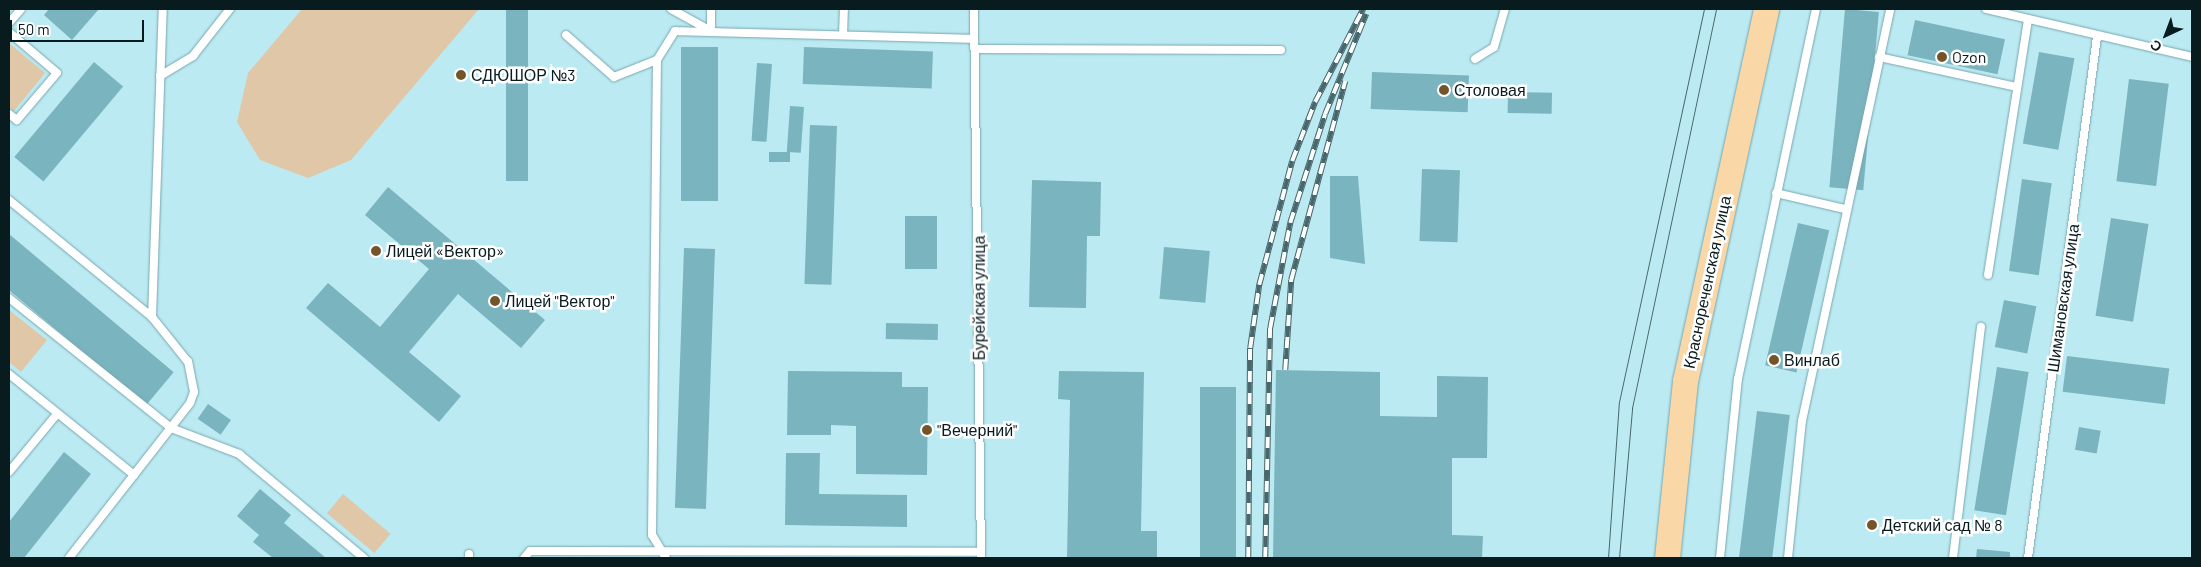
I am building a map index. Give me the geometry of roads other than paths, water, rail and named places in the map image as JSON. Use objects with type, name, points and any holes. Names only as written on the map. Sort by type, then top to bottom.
[{"type":"main road","name":"Краснореченская улица","points":[[1666,558],[1685,381],[1766,9]]},
{"type":"lane","points":[[10,18],[21,9]]},
{"type":"lane","points":[[152,317],[163,9]]},
{"type":"lane","points":[[160,76],[193,56],[230,9]]},
{"type":"lane","points":[[671,9],[711,31]]},
{"type":"lane","points":[[710,9],[711,31]]},
{"type":"lane","points":[[843,35],[844,9]]},
{"type":"lane","name":"Бурейская улица","points":[[974,9],[974,39],[977,49],[981,555]]},
{"type":"lane","points":[[1475,59],[1494,48],[1505,9]]},
{"type":"lane","points":[[1720,558],[1738,380],[1816,9]]},
{"type":"lane","points":[[1788,558],[1802,421],[1845,209],[1890,9]]},
{"type":"lane","points":[[1986,9],[2016,12],[2028,20],[2097,38],[2192,57]]},
{"type":"lane","points":[[1988,275],[2028,20]]},
{"type":"lane","points":[[664,555],[652,535],[657,60],[675,31],[974,39]]},
{"type":"lane","points":[[9,32],[57,73],[17,120],[9,114]]},
{"type":"lane","points":[[566,35],[614,77],[657,60]]},
{"type":"lane","name":"Шимановская улица","points":[[2028,558],[2097,38]]},
{"type":"lane","points":[[977,49],[1281,50]]},
{"type":"lane","points":[[1879,57],[2017,87]]},
{"type":"lane","points":[[1776,193],[1845,209]]},
{"type":"lane","points":[[9,200],[152,317],[188,362],[194,378],[190,403],[69,558]]},
{"type":"lane","points":[[9,298],[171,428],[239,454],[364,558]]},
{"type":"lane","points":[[1953,558],[1981,327]]},
{"type":"lane","points":[[9,374],[134,475]]},
{"type":"lane","points":[[9,472],[57,414]]},
{"type":"lane","points":[[524,558],[530,550],[664,555],[981,555]]},
{"type":"tram line","points":[[1608,558],[1619,402],[1704,9]]},
{"type":"tram line","points":[[1619,558],[1632,408],[1716,9]]},
{"type":"railway","points":[[1248,558],[1250,348],[1259,285],[1292,161],[1315,102],[1363,9]]},
{"type":"railway","points":[[1265,558],[1270,328],[1290,223],[1325,114],[1366,14]]},
{"type":"railway","points":[[1285,370],[1291,280],[1345,81]]},
{"type":"place","name":"Ozon","points":[[1942,57]]},
{"type":"place","name":"СДЮШОР №3","points":[[461,75]]},
{"type":"place","name":"Столовая","points":[[1444,90]]},
{"type":"place","name":"Лицей «Вектор»","points":[[376,251]]},
{"type":"place","name":"Лицей \"Вектор\"","points":[[495,301]]},
{"type":"place","name":"Винлаб","points":[[1774,360]]},
{"type":"place","name":"\"Вечерний\"","points":[[927,430]]},
{"type":"place","name":"Детский сад № 8","points":[[1872,525]]}]
